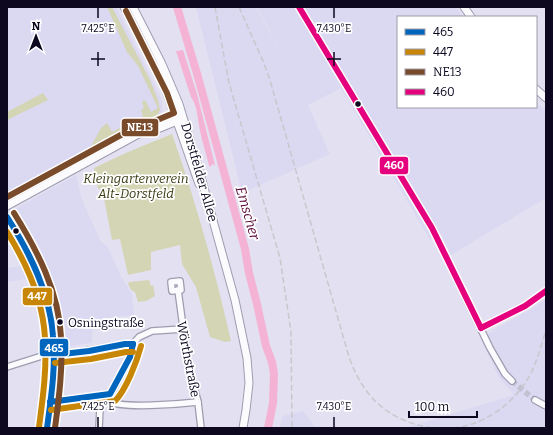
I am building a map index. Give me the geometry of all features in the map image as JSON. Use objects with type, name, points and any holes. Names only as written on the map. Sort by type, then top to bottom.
[{"type":"main road","name":"Dorstfelder Allee","points":[[124,7],[156,66],[175,114],[216,229]]},
{"type":"main road","name":"Dorstfelder Allee","points":[[133,7],[174,90],[183,115],[235,300],[247,358],[249,383],[243,428]]},
{"type":"main road","points":[[464,7],[470,16]]},
{"type":"main road","points":[[537,90],[546,98]]},
{"type":"main road","points":[[7,206],[134,137],[140,132],[175,114],[183,115]]},
{"type":"main road","points":[[134,137],[177,121],[183,115]]},
{"type":"main road","points":[[7,217],[29,254],[42,283],[50,314],[54,339],[54,355],[47,428]]},
{"type":"street","points":[[299,7],[432,228],[498,363],[505,374],[512,381]]},
{"type":"street","name":"Wörthstraße","points":[[178,290],[188,364],[198,402],[200,428]]},
{"type":"street","points":[[481,328],[525,306],[546,291]]},
{"type":"street","points":[[99,428],[100,408],[105,399],[112,392],[130,357],[133,344],[139,337],[152,331],[183,329]]},
{"type":"street","points":[[7,367],[45,355],[89,351],[125,344],[133,344]]},
{"type":"street","points":[[50,402],[98,394],[114,404],[139,405],[198,402]]},
{"type":"street","points":[[535,400],[546,406]]},
{"type":"shaded area","points":[[7,7],[116,7],[162,100],[162,112],[157,118],[7,197]]},
{"type":"shaded area","points":[[196,7],[256,7],[291,73],[257,7],[456,7],[462,16],[397,16],[397,108],[537,108],[537,103],[546,111],[546,198],[451,255],[438,228],[430,240],[341,88],[308,105],[330,154],[242,193]]},
{"type":"shaded area","points":[[183,50],[197,94],[215,165],[211,165],[211,167],[209,166],[202,140],[196,107],[191,97],[176,51]]},
{"type":"shaded area","points":[[76,175],[82,200],[100,240],[108,248],[122,278],[132,294],[134,315],[96,319],[93,322],[92,343],[64,347],[60,345],[59,325],[45,272],[13,213],[15,209]]},
{"type":"shaded area","points":[[28,265],[33,278],[7,282],[7,268]]},
{"type":"shaded area","points":[[546,299],[546,428],[405,428],[514,395],[498,376],[481,339],[499,326],[533,308]]},
{"type":"shaded area","points":[[303,411],[316,428],[279,428],[283,416]]},
{"type":"green space","points":[[107,7],[112,7],[150,80],[158,100],[160,110],[156,118],[97,149],[96,147],[90,148],[101,128],[107,123],[112,132],[143,116],[141,110],[144,108],[142,102],[145,100],[151,112],[158,108],[138,66],[127,52]]},
{"type":"green space","points":[[43,93],[48,100],[7,120],[7,112]]},
{"type":"green space","name":"Kleingartenverein Alt-Dorstfeld","points":[[172,134],[204,237],[231,341],[225,342],[210,337],[196,287],[182,264],[180,245],[151,252],[151,270],[128,275],[120,239],[112,240],[102,188],[98,189],[94,168]]},
{"type":"green space","points":[[149,280],[151,286],[153,285],[155,296],[146,301],[138,302],[135,292],[131,290],[128,284],[129,282]]},
{"type":"waterway","name":"Emscher","points":[[177,7],[198,77],[245,249],[266,346],[272,362],[274,374],[273,403],[268,428]]},
{"type":"tunnel","points":[[512,381],[535,400]]},
{"type":"railway","points":[[215,7],[229,83],[280,258],[291,332],[292,428]]},
{"type":"railway","points":[[239,7],[270,80],[349,357],[355,371],[362,384],[379,405],[402,420],[416,425],[432,428]]},
{"type":"railway","points":[[453,428],[478,422],[500,409],[519,392],[532,371],[546,330]]},
{"type":"transit line","name":"460","points":[[299,7],[432,228],[481,328]]},
{"type":"transit line","name":"NE13","points":[[7,197],[130,130],[174,113],[167,93],[126,11]]},
{"type":"transit line","name":"NE13","points":[[14,213],[31,242],[45,272],[56,304],[61,337],[61,371],[55,428]]},
{"type":"transit line","name":"465","points":[[7,217],[31,259],[38,274],[48,304],[54,348],[47,428]]},
{"type":"transit line","name":"447","points":[[7,232],[33,283],[44,324],[45,371],[39,427]]},
{"type":"transit line","name":"460","points":[[481,328],[525,306],[546,291]]},
{"type":"transit line","name":"465","points":[[54,355],[133,344]]},
{"type":"transit line","name":"465","points":[[50,402],[110,394],[130,357],[133,344]]},
{"type":"transit line","name":"447","points":[[51,410],[115,401],[127,383],[141,346]]},
{"type":"transit line","name":"447","points":[[55,363],[133,352]]},
{"type":"place","name":"Osningstraße","points":[[60,322]]}]
